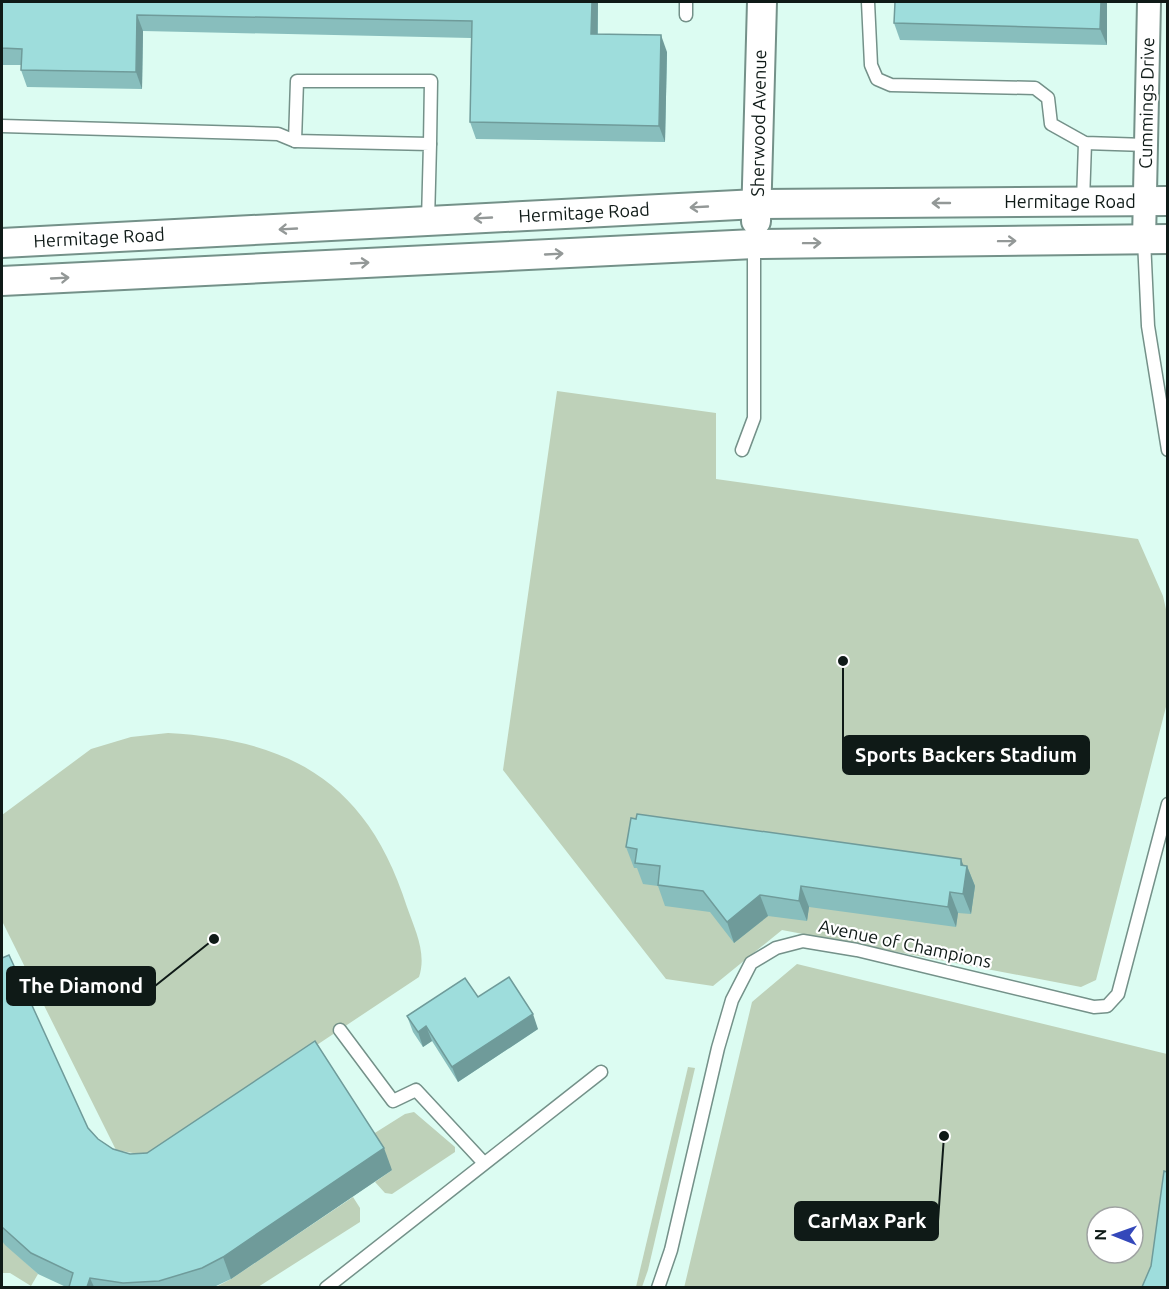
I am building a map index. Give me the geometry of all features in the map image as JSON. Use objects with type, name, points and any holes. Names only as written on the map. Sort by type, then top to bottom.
[{"type":"street","name":"Sherwood Avenue","points":[[754,244],[762,2]]},
{"type":"street","name":"Cummings Drive","points":[[1149,2],[1146,145],[1156,201],[1156,239]]},
{"type":"street","name":"Hermitage Road","points":[[2,243],[757,204],[1156,201]]},
{"type":"street","name":"Hermitage Road","points":[[2,281],[754,244],[1156,239]]},
{"type":"lane","points":[[686,2],[686,15]]},
{"type":"lane","points":[[868,2],[871,66],[877,79],[891,85],[1035,88],[1048,98],[1051,124],[1084,143],[1146,145]]},
{"type":"lane","points":[[295,141],[297,81],[431,81],[428,221]]},
{"type":"lane","points":[[2,126],[278,134],[295,141],[430,144]]},
{"type":"lane","points":[[1083,202],[1084,143]]},
{"type":"lane","points":[[1156,239],[1148,326],[1167,450]]},
{"type":"lane","points":[[742,450],[754,418],[754,244]]},
{"type":"lane","name":"Avenue of Champions","points":[[658,1287],[671,1250],[718,1048],[732,1000],[751,963],[776,948],[803,941],[857,950],[1094,1007],[1107,1006],[1118,994],[1167,804]]},
{"type":"lane","points":[[340,1030],[393,1101],[416,1090],[483,1162]]},
{"type":"lane","points":[[326,1287],[601,1072]]},
{"type":"green space","points":[[557,391],[716,413],[716,479],[1138,539],[1163,596],[1168,618],[1167,703],[1096,980],[1081,987],[782,930],[713,986],[666,979],[503,770]]},
{"type":"green space","points":[[168,733],[213,737],[253,746],[288,759],[320,777],[347,800],[371,829],[391,864],[416,933],[422,959],[419,977],[150,1156],[116,1150],[2,921],[2,815],[91,749],[131,737]]},
{"type":"green space","points":[[797,964],[1167,1054],[1167,1287],[684,1288],[752,1002]]},
{"type":"green space","points":[[688,1067],[695,1068],[648,1270],[642,1287],[636,1287]]},
{"type":"green space","points":[[414,1112],[455,1147],[455,1152],[392,1194],[385,1193],[375,1182],[392,1170],[370,1136],[405,1114]]},
{"type":"green space","points":[[353,1197],[360,1208],[360,1222],[258,1287],[214,1288],[231,1279]]},
{"type":"green space","points":[[2,1241],[38,1274],[31,1286],[10,1273],[2,1273]]},
{"type":"building","points":[[2,2],[592,2],[591,34],[661,35],[659,126],[470,122],[472,21],[137,15],[136,72],[21,70],[22,49],[2,48]]},
{"type":"building","points":[[895,2],[1101,2],[1100,29],[894,23]]},
{"type":"building","points":[[637,814],[961,859],[961,865],[967,866],[963,894],[950,892],[948,907],[801,886],[799,901],[760,895],[727,922],[703,891],[658,885],[660,866],[635,863],[637,849],[626,847],[631,818],[636,819]]},
{"type":"building","points":[[9,955],[88,1128],[98,1139],[113,1149],[130,1154],[147,1153],[315,1041],[384,1148],[223,1257],[202,1268],[159,1281],[123,1283],[90,1278],[87,1287],[69,1287],[73,1273],[31,1253],[2,1227],[2,958]]},
{"type":"building","points":[[509,977],[533,1014],[452,1067],[426,1026],[418,1032],[407,1016],[465,978],[478,997]]},
{"type":"building","points":[[1164,1171],[1167,1172],[1167,1287],[1142,1287],[1151,1266]]},
{"type":"place","name":"Sports Backers Stadium","points":[[843,661]]},
{"type":"place","name":"The Diamond","points":[[214,939]]},
{"type":"place","name":"CarMax Park","points":[[944,1136]]}]
